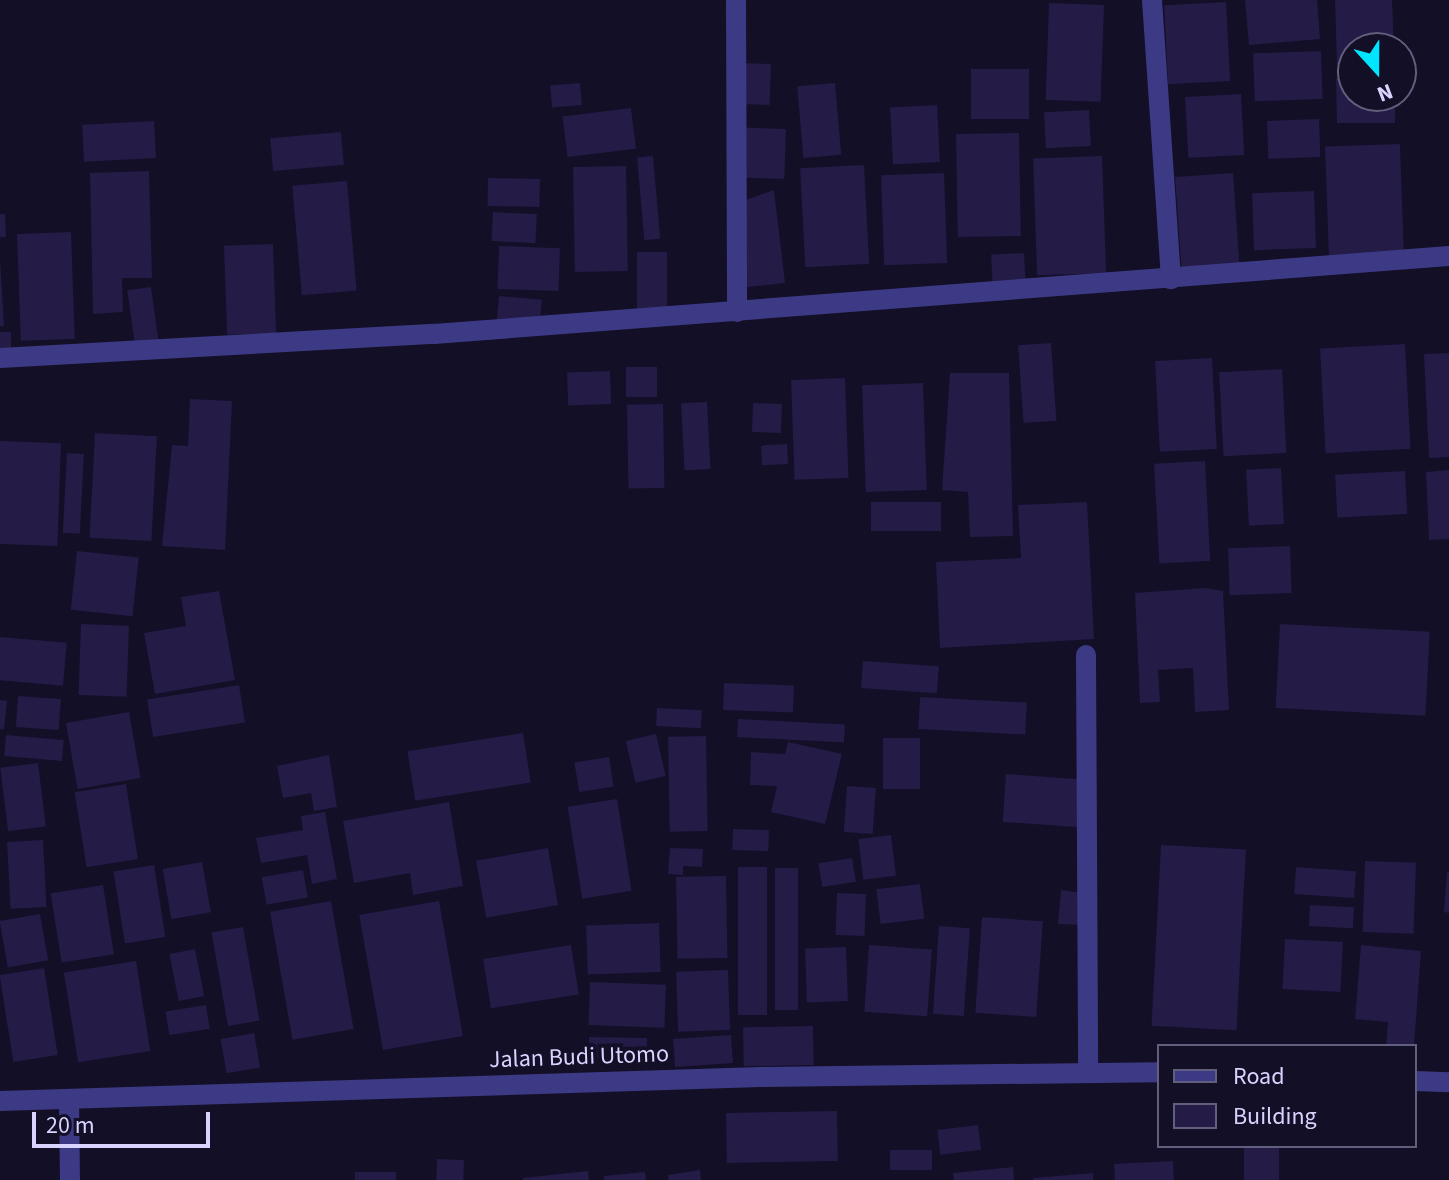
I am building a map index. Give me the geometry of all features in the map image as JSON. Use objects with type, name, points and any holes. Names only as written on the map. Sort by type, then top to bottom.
[{"type":"street","points":[[736,0],[737,312]]},
{"type":"street","points":[[1152,0],[1171,279]]},
{"type":"street","points":[[0,358],[737,312],[1449,256]]},
{"type":"street","points":[[1086,655],[1088,1069]]},
{"type":"street","name":"Jalan Budi Utomo","points":[[0,1101],[1088,1069],[1157,1072]]},
{"type":"street","points":[[1417,1081],[1449,1082]]},
{"type":"street","points":[[69,1100],[70,1180]]},
{"type":"building","points":[[1245,0],[1317,0],[1320,39],[1249,45]]},
{"type":"building","points":[[1335,0],[1392,0],[1393,32],[1337,32],[1337,68]]},
{"type":"building","points":[[1226,2],[1230,81],[1168,84],[1164,5]]},
{"type":"building","points":[[1049,3],[1104,5],[1101,102],[1046,100]]},
{"type":"building","points":[[1321,51],[1323,99],[1255,101],[1253,53]]},
{"type":"building","points":[[740,63],[771,64],[770,105],[739,104]]},
{"type":"building","points":[[971,69],[1029,69],[1029,119],[971,119]]},
{"type":"building","points":[[1336,79],[1337,112],[1395,112],[1395,123],[1337,123]]},
{"type":"building","points":[[580,83],[582,105],[552,108],[550,86]]},
{"type":"building","points":[[835,83],[841,155],[803,158],[797,86]]},
{"type":"building","points":[[1241,94],[1244,155],[1188,158],[1185,97]]},
{"type":"building","points":[[937,105],[940,162],[893,164],[890,107]]},
{"type":"building","points":[[631,108],[636,149],[568,157],[563,116]]},
{"type":"building","points":[[1089,110],[1091,146],[1046,148],[1044,112]]},
{"type":"building","points":[[1319,119],[1320,157],[1268,159],[1267,121]]},
{"type":"building","points":[[154,121],[156,158],[84,162],[82,125]]},
{"type":"building","points":[[739,127],[786,129],[784,179],[737,177]]},
{"type":"building","points":[[341,132],[344,165],[273,171],[270,138]]},
{"type":"building","points":[[1019,133],[1021,236],[958,237],[956,134]]},
{"type":"building","points":[[1400,144],[1404,259],[1329,262],[1325,147]]},
{"type":"building","points":[[653,156],[660,239],[644,240],[637,157]]},
{"type":"building","points":[[1102,156],[1106,273],[1037,275],[1033,158]]},
{"type":"building","points":[[864,165],[869,264],[805,267],[800,168]]},
{"type":"building","points":[[626,166],[628,271],[575,272],[573,167]]},
{"type":"building","points":[[149,171],[152,278],[122,278],[123,312],[93,314],[90,173]]},
{"type":"building","points":[[944,173],[947,263],[884,265],[881,175]]},
{"type":"building","points":[[1233,173],[1240,268],[1182,272],[1175,177]]},
{"type":"building","points":[[488,178],[540,179],[540,207],[488,206]]},
{"type":"building","points":[[347,181],[357,291],[302,295],[292,186]]},
{"type":"building","points":[[774,190],[785,283],[739,288],[740,202]]},
{"type":"building","points":[[1314,191],[1316,248],[1254,250],[1252,193]]},
{"type":"building","points":[[493,212],[537,214],[535,243],[491,241]]},
{"type":"building","points":[[0,214],[5,214],[6,237],[0,237]]},
{"type":"building","points":[[71,232],[75,339],[21,341],[17,234]]},
{"type":"building","points":[[273,244],[276,333],[227,335],[224,246]]},
{"type":"building","points":[[499,246],[560,248],[558,291],[497,289]]},
{"type":"building","points":[[637,252],[667,252],[667,309],[637,309]]},
{"type":"building","points":[[1024,253],[1026,286],[993,288],[991,255]]},
{"type":"building","points":[[0,259],[4,326],[0,326]]},
{"type":"building","points":[[151,287],[159,345],[135,349],[127,290]]},
{"type":"building","points":[[499,296],[542,300],[540,324],[497,320]]},
{"type":"building","points":[[0,332],[11,332],[11,354],[0,354]]},
{"type":"building","points":[[1051,343],[1056,421],[1024,423],[1018,345]]},
{"type":"building","points":[[1405,344],[1410,449],[1326,453],[1320,348]]},
{"type":"building","points":[[1449,353],[1449,457],[1429,458],[1424,354]]},
{"type":"building","points":[[1212,358],[1217,449],[1160,452],[1155,361]]},
{"type":"building","points":[[626,367],[657,367],[657,397],[626,397]]},
{"type":"building","points":[[1282,369],[1286,453],[1223,456],[1219,372]]},
{"type":"building","points":[[610,371],[611,404],[568,405],[567,373]]},
{"type":"building","points":[[950,373],[1009,373],[1013,536],[970,537],[968,492],[942,490]]},
{"type":"building","points":[[845,378],[848,478],[795,480],[791,380]]},
{"type":"building","points":[[923,383],[927,490],[866,492],[862,385]]},
{"type":"building","points":[[190,399],[232,401],[225,550],[162,546],[172,445],[188,446]]},
{"type":"building","points":[[707,402],[711,469],[685,470],[681,403]]},
{"type":"building","points":[[753,403],[782,404],[781,433],[752,432]]},
{"type":"building","points":[[663,404],[664,488],[628,489],[627,405]]},
{"type":"building","points":[[95,433],[157,436],[151,541],[90,538]]},
{"type":"building","points":[[0,441],[61,443],[57,546],[0,544]]},
{"type":"building","points":[[787,444],[788,464],[762,465],[761,445]]},
{"type":"building","points":[[67,453],[84,454],[80,534],[63,533]]},
{"type":"building","points":[[1205,461],[1210,561],[1159,564],[1154,464]]},
{"type":"building","points":[[1281,468],[1284,524],[1249,526],[1246,470]]},
{"type":"building","points":[[1449,470],[1449,539],[1429,540],[1426,472]]},
{"type":"building","points":[[1405,471],[1407,514],[1337,518],[1335,475]]},
{"type":"building","points":[[871,502],[941,502],[941,531],[871,531]]},
{"type":"building","points":[[1087,502],[1094,639],[940,648],[936,562],[1021,558],[1018,505]]},
{"type":"building","points":[[1290,546],[1292,593],[1230,595],[1228,548]]},
{"type":"building","points":[[77,551],[139,557],[132,616],[71,610]]},
{"type":"building","points":[[1205,588],[1223,591],[1229,710],[1195,712],[1193,668],[1158,670],[1160,702],[1140,703],[1135,593]]},
{"type":"building","points":[[219,591],[235,680],[155,694],[144,633],[186,626],[181,597]]},
{"type":"building","points":[[81,624],[129,626],[126,697],[79,695]]},
{"type":"building","points":[[1280,624],[1430,632],[1425,716],[1276,708]]},
{"type":"building","points":[[0,637],[67,643],[63,686],[0,680]]},
{"type":"building","points":[[863,661],[939,666],[937,693],[861,688]]},
{"type":"building","points":[[724,683],[794,685],[793,712],[723,710]]},
{"type":"building","points":[[239,685],[245,723],[153,737],[147,700]]},
{"type":"building","points":[[18,696],[61,699],[59,730],[16,727]]},
{"type":"building","points":[[920,697],[1027,703],[1025,735],[918,729]]},
{"type":"building","points":[[0,700],[7,701],[4,729],[0,729]]},
{"type":"building","points":[[657,708],[702,710],[701,728],[656,726]]},
{"type":"building","points":[[129,712],[141,778],[78,789],[66,723]]},
{"type":"building","points":[[738,719],[845,725],[844,743],[737,737]]},
{"type":"building","points":[[523,733],[531,782],[415,801],[407,751]]},
{"type":"building","points":[[656,734],[666,776],[635,783],[626,741]]},
{"type":"building","points":[[6,735],[64,740],[62,761],[4,756]]},
{"type":"building","points":[[706,736],[708,831],[670,832],[668,737]]},
{"type":"building","points":[[883,738],[920,738],[920,789],[883,789]]},
{"type":"building","points":[[788,742],[842,754],[825,824],[771,812],[777,786],[750,785],[751,752],[785,754]]},
{"type":"building","points":[[329,755],[337,807],[314,811],[311,793],[283,798],[277,766]]},
{"type":"building","points":[[609,757],[614,787],[579,792],[574,762]]},
{"type":"building","points":[[38,763],[46,827],[8,831],[0,768]]},
{"type":"building","points":[[1006,774],[1087,780],[1083,828],[1003,822]]},
{"type":"building","points":[[126,784],[138,859],[87,867],[75,792]]},
{"type":"building","points":[[847,786],[876,788],[873,834],[844,832]]},
{"type":"building","points":[[617,799],[632,891],[582,899],[568,807]]},
{"type":"building","points":[[449,802],[463,886],[413,895],[410,873],[354,883],[343,821]]},
{"type":"building","points":[[325,812],[337,879],[312,884],[307,855],[261,863],[256,838],[303,830],[301,816]]},
{"type":"building","points":[[733,829],[769,830],[768,851],[732,850]]},
{"type":"building","points":[[891,835],[896,876],[863,880],[858,839]]},
{"type":"building","points":[[43,840],[47,907],[11,909],[7,842]]},
{"type":"building","points":[[1161,845],[1246,849],[1236,1030],[1152,1026]]},
{"type":"building","points":[[548,848],[558,905],[486,918],[476,861]]},
{"type":"building","points":[[670,848],[703,849],[702,867],[683,866],[683,875],[668,874]]},
{"type":"building","points":[[852,858],[856,882],[822,887],[818,863]]},
{"type":"building","points":[[1365,861],[1416,863],[1413,934],[1363,932]]},
{"type":"building","points":[[202,862],[211,912],[171,919],[163,869]]},
{"type":"building","points":[[154,865],[165,937],[125,944],[114,871]]},
{"type":"building","points":[[738,867],[767,867],[767,1015],[738,1015]]},
{"type":"building","points":[[1296,867],[1356,871],[1354,898],[1294,894]]},
{"type":"building","points":[[775,868],[798,868],[798,1010],[775,1010]]},
{"type":"building","points":[[303,870],[308,898],[267,905],[262,877]]},
{"type":"building","points":[[1449,872],[1449,913],[1444,912]]},
{"type":"building","points":[[726,876],[727,958],[677,959],[676,877]]},
{"type":"building","points":[[920,884],[924,919],[881,924],[876,889]]},
{"type":"building","points":[[103,885],[114,954],[62,962],[51,893]]},
{"type":"building","points":[[1061,890],[1088,894],[1088,925],[1058,924]]},
{"type":"building","points":[[837,893],[866,894],[865,936],[836,935]]},
{"type":"building","points":[[331,901],[354,1029],[293,1040],[270,912]]},
{"type":"building","points":[[439,901],[463,1036],[383,1050],[359,915]]},
{"type":"building","points":[[1310,905],[1354,907],[1353,928],[1309,926]]},
{"type":"building","points":[[40,914],[48,960],[8,967],[0,921]]},
{"type":"building","points":[[982,917],[1043,921],[1036,1017],[975,1013]]},
{"type":"building","points":[[659,923],[661,972],[588,975],[586,926]]},
{"type":"building","points":[[939,926],[970,928],[964,1016],[933,1014]]},
{"type":"building","points":[[243,927],[259,1021],[228,1026],[211,933]]},
{"type":"building","points":[[1285,939],[1343,942],[1340,992],[1282,989]]},
{"type":"building","points":[[571,945],[579,994],[491,1008],[483,959]]},
{"type":"building","points":[[869,945],[932,949],[927,1016],[864,1012]]},
{"type":"building","points":[[1361,945],[1421,951],[1414,1044],[1386,1044],[1388,1022],[1355,1019]]},
{"type":"building","points":[[846,947],[848,1001],[807,1002],[805,948]]},
{"type":"building","points":[[195,949],[204,996],[179,1001],[169,954]]},
{"type":"building","points":[[136,961],[150,1051],[78,1062],[64,972]]},
{"type":"building","points":[[44,968],[58,1055],[13,1062],[0,975]]},
{"type":"building","points":[[728,970],[730,1030],[678,1032],[676,972]]},
{"type":"building","points":[[590,982],[666,985],[664,1028],[588,1025]]},
{"type":"building","points":[[206,1005],[210,1029],[169,1035],[166,1011]]},
{"type":"building","points":[[813,1026],[814,1065],[744,1066],[743,1027]]},
{"type":"building","points":[[254,1033],[260,1067],[227,1073],[221,1039]]},
{"type":"building","points":[[731,1035],[733,1063],[675,1067],[673,1039]]},
{"type":"building","points":[[589,1037],[647,1038],[647,1060],[589,1059]]},
{"type":"building","points":[[837,1111],[838,1161],[727,1163],[726,1113]]},
{"type":"building","points":[[978,1125],[981,1150],[940,1155],[937,1130]]},
{"type":"building","points":[[1244,1148],[1279,1148],[1279,1180],[1244,1180]]},
{"type":"building","points":[[890,1150],[932,1150],[932,1170],[890,1170]]},
{"type":"building","points":[[437,1159],[464,1160],[463,1180],[436,1180]]},
{"type":"building","points":[[1173,1161],[1174,1180],[1115,1180],[1114,1164]]},
{"type":"building","points":[[1013,1167],[1014,1180],[954,1180],[953,1173]]},
{"type":"building","points":[[700,1170],[701,1180],[669,1180],[668,1175]]},
{"type":"building","points":[[588,1171],[589,1180],[523,1180],[523,1178]]},
{"type":"building","points":[[355,1172],[396,1172],[396,1180],[355,1180]]},
{"type":"building","points":[[645,1172],[646,1180],[604,1180],[604,1176]]},
{"type":"building","points":[[1093,1173],[1093,1180],[1033,1180],[1033,1178]]}]
